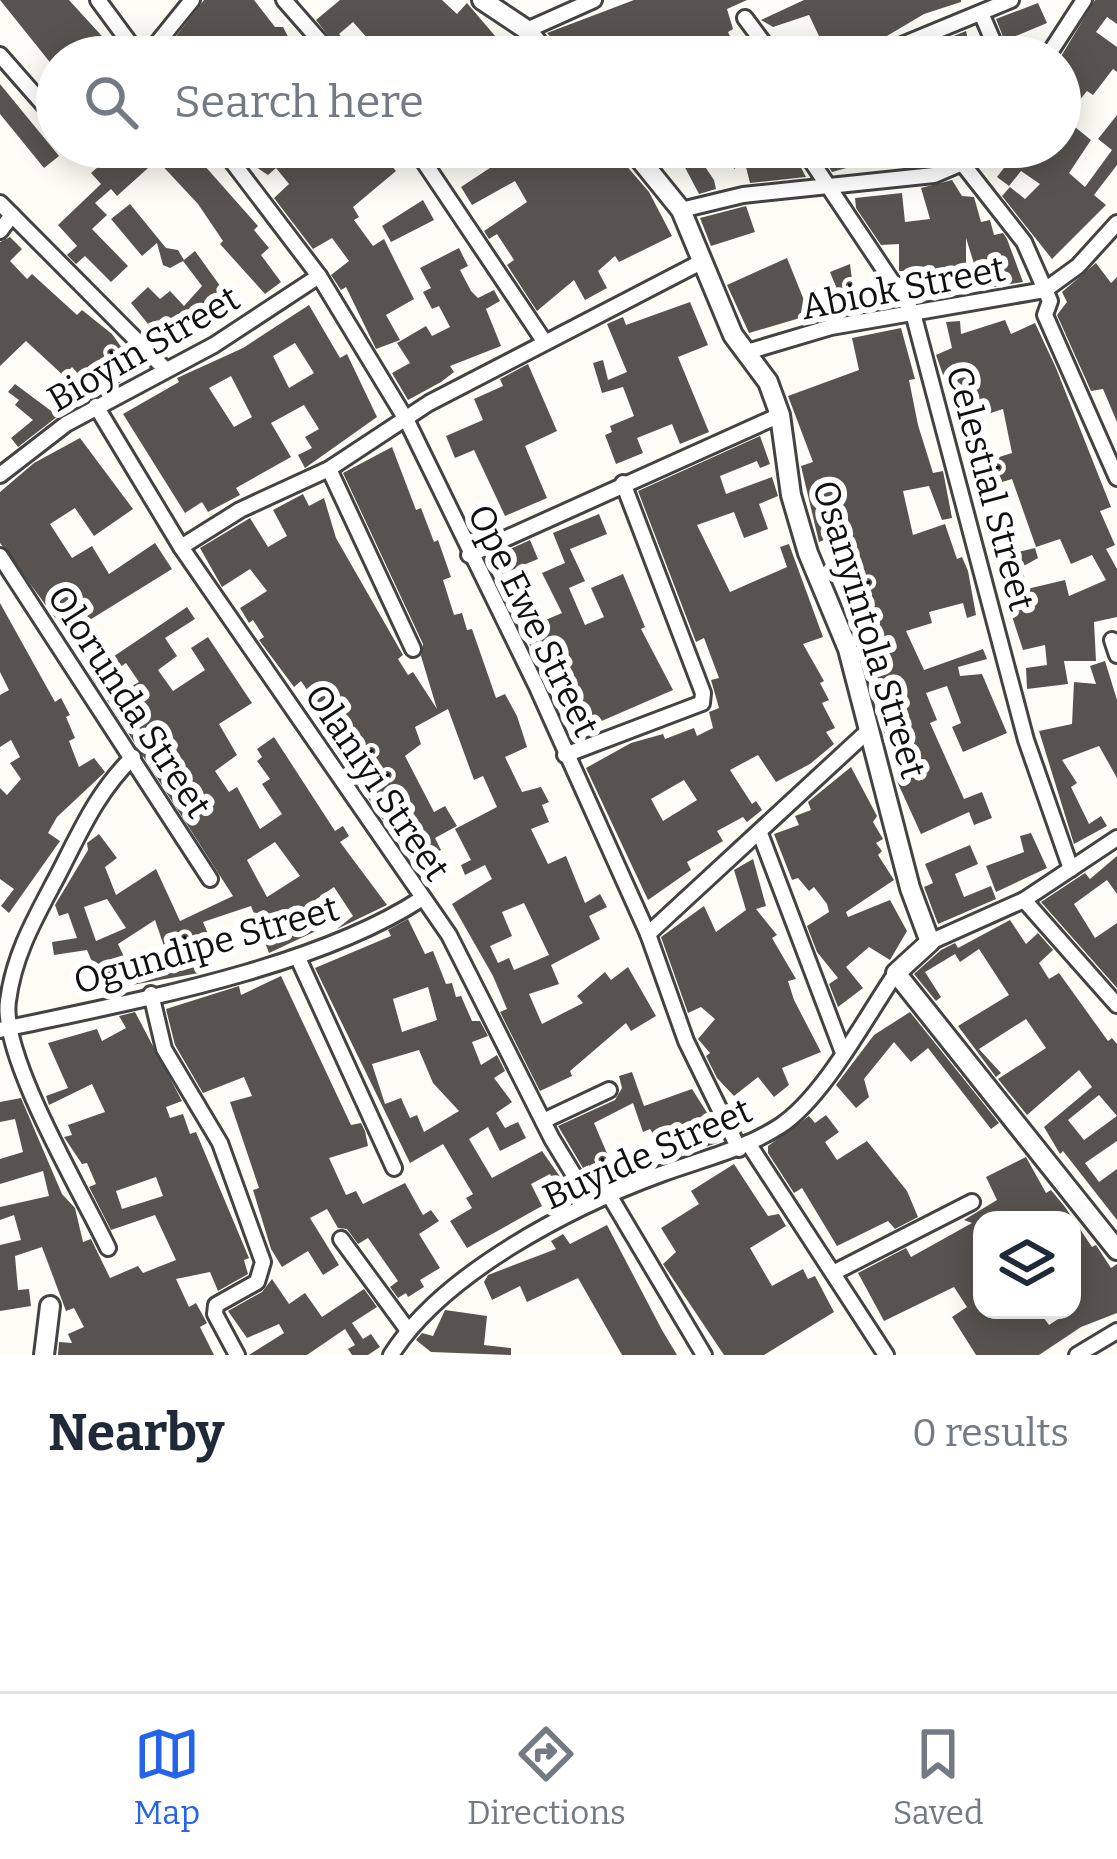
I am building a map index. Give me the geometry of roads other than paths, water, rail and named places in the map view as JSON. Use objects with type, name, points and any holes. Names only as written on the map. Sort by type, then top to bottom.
[{"type":"street","points":[[98,0],[126,36]]},
{"type":"street","points":[[161,36],[192,0]]},
{"type":"street","points":[[284,0],[316,36]]},
{"type":"street","points":[[482,0],[532,36]]},
{"type":"street","points":[[527,30],[594,0]]},
{"type":"street","points":[[925,36],[1011,0]]},
{"type":"street","points":[[1061,36],[1084,0]]},
{"type":"street","points":[[981,13],[991,36]]},
{"type":"street","points":[[745,18],[758,36]]},
{"type":"street","points":[[0,56],[36,96]]},
{"type":"street","name":"Ope Ewe Street","points":[[237,168],[319,276],[407,421],[648,934],[686,1041],[744,1146],[835,1272],[886,1355]]},
{"type":"street","points":[[428,168],[544,341]]},
{"type":"street","name":"Osanyintola Street","points":[[647,168],[681,210],[733,335],[768,382],[780,415],[802,533],[848,649],[910,888],[930,942]]},
{"type":"street","name":"Celestial Street","points":[[814,168],[913,313],[1026,740],[1071,868]]},
{"type":"street","points":[[681,210],[824,185],[910,179],[946,168]]},
{"type":"street","points":[[966,168],[1024,242],[1051,301],[1045,315],[1117,478]]},
{"type":"street","points":[[0,202],[166,370]]},
{"type":"street","points":[[0,231],[12,215]]},
{"type":"street","name":"Abiok Street","points":[[747,352],[831,327],[1046,290],[1078,266],[1117,223]]},
{"type":"street","points":[[181,548],[241,510],[329,469],[429,404],[703,261]]},
{"type":"street","name":"Bioyin Street","points":[[0,475],[96,406],[166,370],[319,276]]},
{"type":"street","name":"Olaniyi Street","points":[[96,406],[181,548],[449,935],[543,1121],[592,1203]]},
{"type":"street","points":[[469,556],[780,415]]},
{"type":"street","points":[[329,469],[413,649]]},
{"type":"street","points":[[566,755],[702,703],[703,693],[674,607],[622,483]]},
{"type":"street","name":"Olorunda Street","points":[[0,556],[210,880]]},
{"type":"street","points":[[648,934],[761,836],[869,730]]},
{"type":"street","points":[[108,1248],[4,1029],[24,938],[101,788],[133,757]]},
{"type":"street","points":[[761,836],[842,1050]]},
{"type":"street","points":[[1117,838],[1024,900],[930,942],[896,974],[1117,1250]]},
{"type":"street","name":"Ogundipe Street","points":[[4,1029],[298,958],[388,921],[421,899]]},
{"type":"street","points":[[1024,900],[1117,1005]]},
{"type":"street","points":[[298,958],[394,1168]]},
{"type":"street","name":"Buyide Street","points":[[391,1355],[407,1329],[469,1277],[592,1203],[744,1146],[800,1108],[896,974]]},
{"type":"street","points":[[151,994],[164,1049],[220,1143],[263,1262],[257,1282],[216,1305],[215,1314],[237,1355]]},
{"type":"street","points":[[543,1121],[609,1090]]},
{"type":"street","points":[[609,1195],[704,1355]]},
{"type":"street","points":[[835,1272],[972,1202]]},
{"type":"street","points":[[341,1239],[407,1329]]},
{"type":"street","points":[[44,1355],[50,1306]]},
{"type":"street","points":[[1077,1355],[1117,1331]]}]
